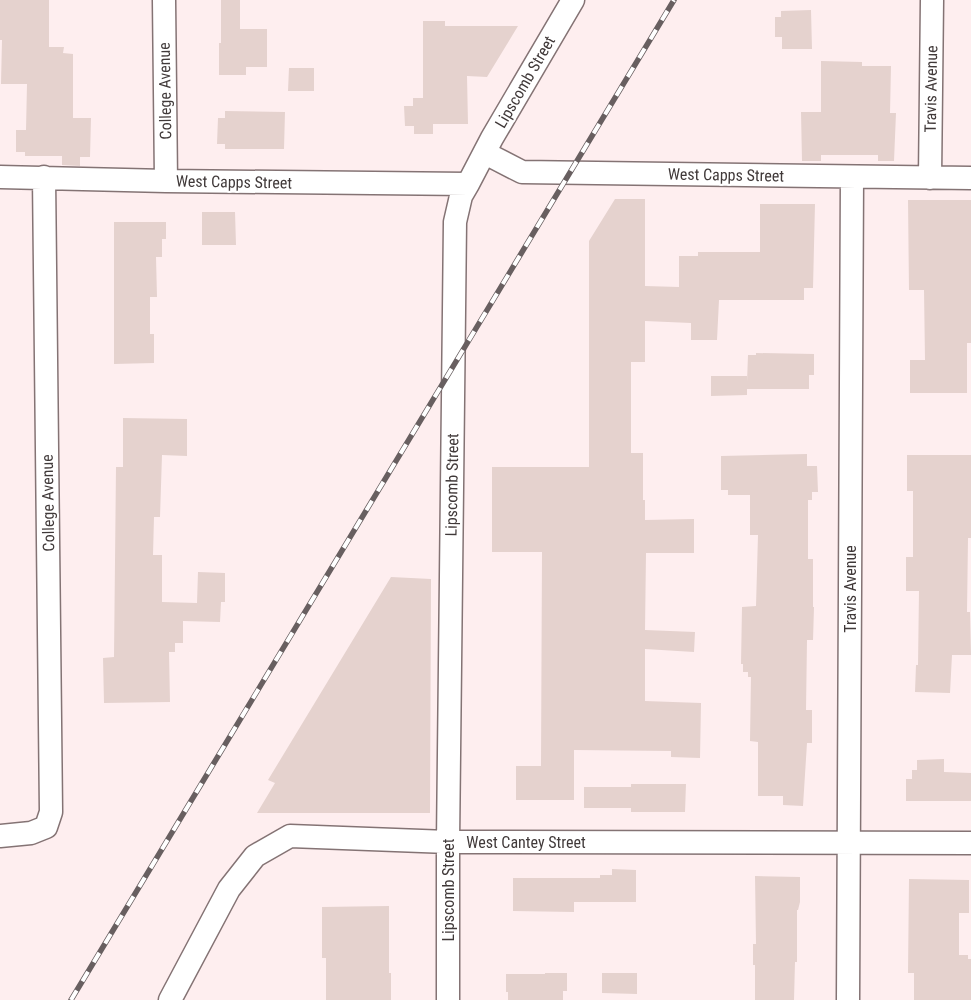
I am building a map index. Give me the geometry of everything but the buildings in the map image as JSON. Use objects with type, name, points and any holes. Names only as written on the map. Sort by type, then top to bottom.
[{"type":"street","name":"College Avenue","points":[[164,0],[166,181]]},
{"type":"street","name":"Lipscomb Street","points":[[448,1000],[455,222],[462,196],[468,184],[573,0]]},
{"type":"street","name":"Travis Avenue","points":[[930,178],[932,0]]},
{"type":"street","name":"West Capps Street","points":[[485,153],[522,172],[971,178]]},
{"type":"street","name":"West Capps Street","points":[[0,177],[166,181],[468,184]]},
{"type":"street","name":"College Avenue","points":[[0,836],[31,833],[46,827],[51,812],[44,177]]},
{"type":"street","name":"Travis Avenue","points":[[848,1000],[852,177]]},
{"type":"street","name":"West Cantey Street","points":[[170,1000],[229,889],[255,856],[290,836],[448,842],[971,843]]},
{"type":"railway","points":[[71,1000],[674,0]]}]
